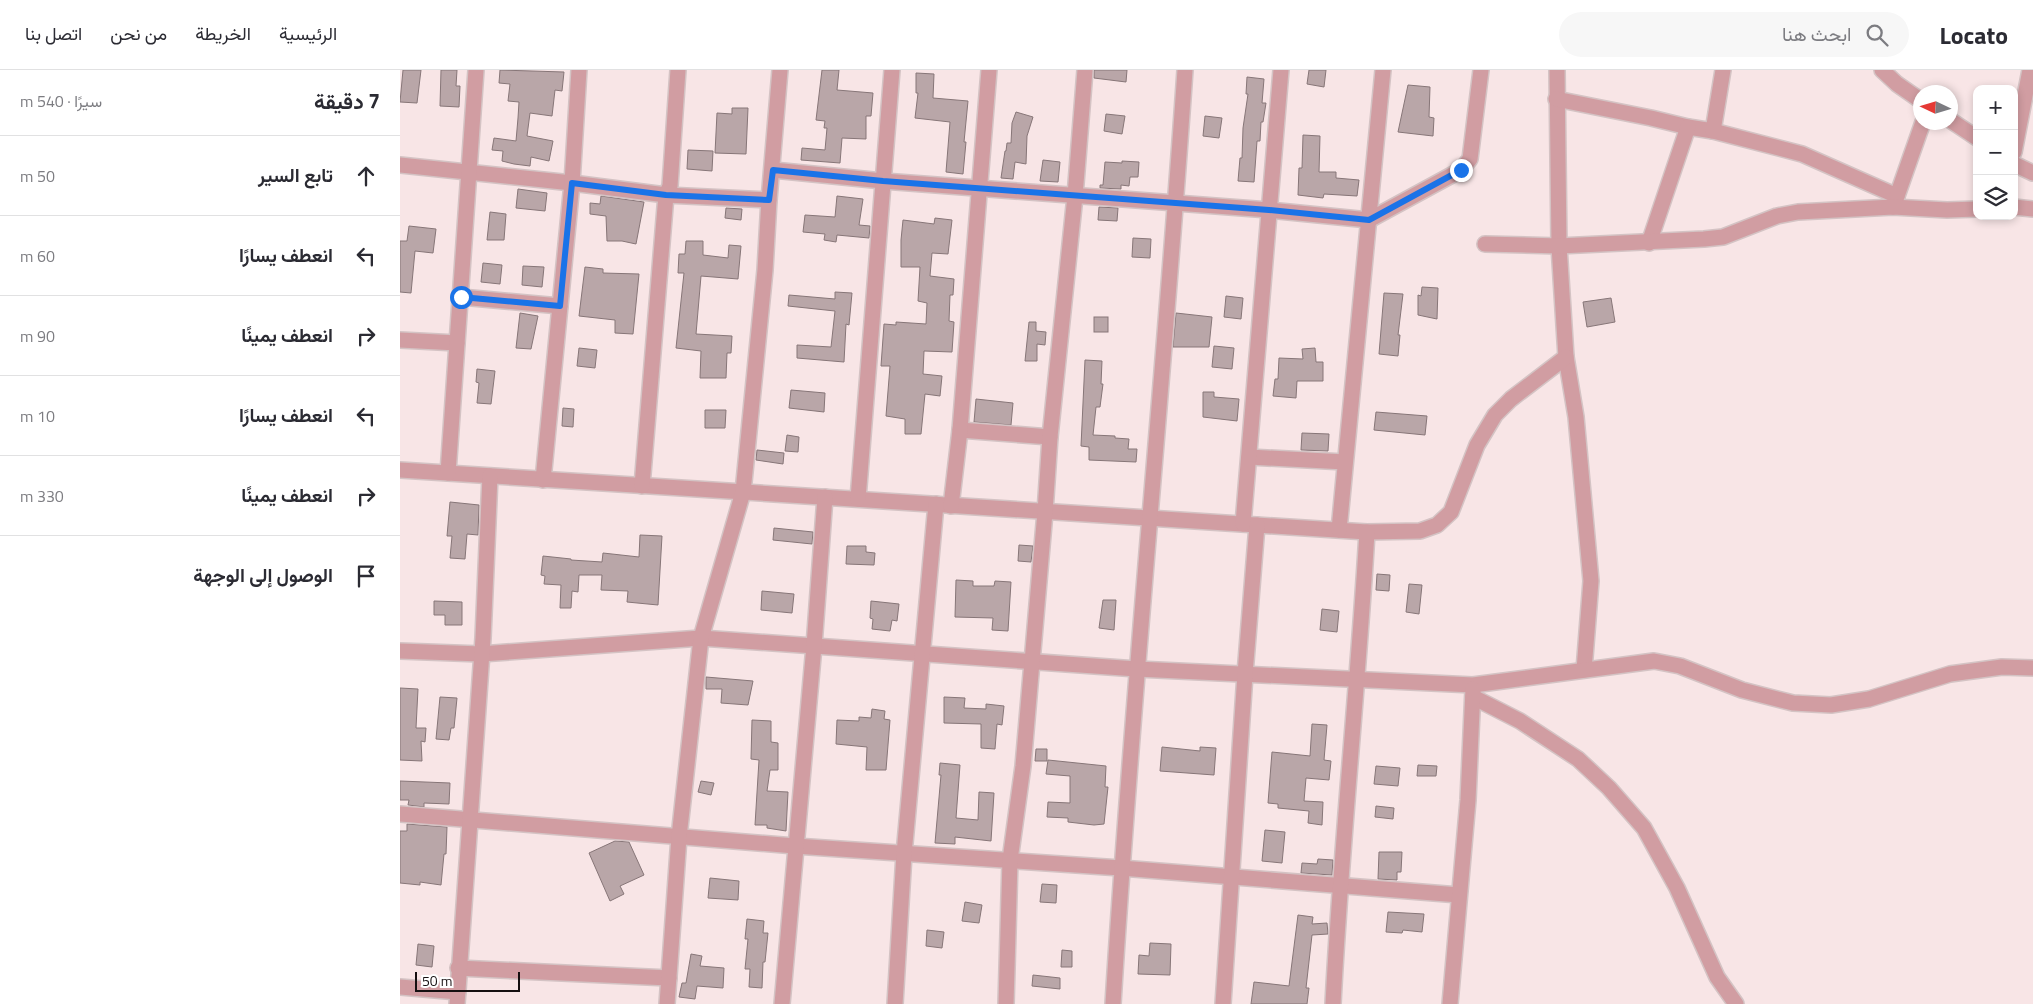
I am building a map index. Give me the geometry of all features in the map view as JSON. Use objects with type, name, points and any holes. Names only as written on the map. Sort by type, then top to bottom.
[{"type":"street","points":[[448,474],[476,70]]},
{"type":"street","points":[[543,480],[572,183],[579,70]]},
{"type":"street","points":[[642,486],[666,195],[670,186],[678,70]]},
{"type":"street","points":[[668,1004],[679,837],[701,638],[742,492],[765,270],[780,70]]},
{"type":"street","points":[[858,499],[892,70]]},
{"type":"street","points":[[951,506],[960,430],[978,187],[989,70]]},
{"type":"street","points":[[1006,1004],[1010,860],[1023,766],[1050,437],[1075,196],[1085,70]]},
{"type":"street","points":[[1112,1004],[1121,868],[1176,204],[1185,70]]},
{"type":"street","points":[[1223,1004],[1245,674],[1250,524],[1249,457],[1281,70]]},
{"type":"street","points":[[1340,530],[1383,70]]},
{"type":"street","points":[[773,170],[883,181],[1269,210],[1369,220],[1461,170],[1470,159],[1481,70]]},
{"type":"street","points":[[1557,70],[1558,246],[1566,357],[1576,417],[1591,581],[1584,670]]},
{"type":"street","points":[[1713,131],[1723,70]]},
{"type":"street","points":[[1882,70],[1913,95]]},
{"type":"street","points":[[2018,132],[2030,70]]},
{"type":"street","points":[[1556,99],[1713,131],[1802,154],[1895,202]]},
{"type":"street","points":[[1958,125],[1973,135]]},
{"type":"street","points":[[1650,243],[1688,127]]},
{"type":"street","points":[[1895,202],[1920,130]]},
{"type":"street","points":[[400,165],[666,195],[769,200]]},
{"type":"street","points":[[2018,166],[2033,173]]},
{"type":"street","points":[[1485,244],[1558,246],[1650,243],[1723,237],[1777,216],[1895,202],[1947,210],[1973,208]]},
{"type":"street","points":[[2018,208],[2033,209]]},
{"type":"street","points":[[461,297],[560,306]]},
{"type":"street","points":[[400,340],[457,344]]},
{"type":"street","points":[[400,470],[1367,532],[1420,531],[1437,525],[1451,512],[1477,445],[1495,415],[1511,399],[1566,357]]},
{"type":"street","points":[[960,430],[1050,437]]},
{"type":"street","points":[[1249,457],[1345,462]]},
{"type":"street","points":[[400,988],[457,998],[481,654],[490,476]]},
{"type":"street","points":[[782,1004],[826,497]]},
{"type":"street","points":[[895,1004],[904,854],[936,504]]},
{"type":"street","points":[[1333,1004],[1339,886],[1357,679],[1367,532]]},
{"type":"street","points":[[400,651],[481,654],[701,638],[1032,663],[1357,679],[1473,691],[1584,670],[1654,661],[1680,666],[1742,690],[1793,703],[1831,705],[1868,699],[1950,674],[2002,667],[2033,668]]},
{"type":"street","points":[[1450,1004],[1468,790],[1473,691]]},
{"type":"street","points":[[1473,691],[1578,759],[1609,788],[1644,828],[1677,888],[1717,977],[1736,1004]]},
{"type":"street","points":[[400,814],[796,846],[1121,868],[1459,895]]},
{"type":"street","points":[[458,968],[670,978]]},
{"type":"building","points":[[403,70],[421,70],[417,103],[400,102]]},
{"type":"building","points":[[441,70],[457,70],[456,86],[460,86],[459,107],[440,106]]},
{"type":"building","points":[[500,70],[564,72],[562,91],[555,90],[552,116],[530,113],[527,136],[553,141],[549,161],[531,157],[530,166],[514,164],[502,161],[503,151],[492,150],[494,138],[516,141],[519,102],[508,101],[510,84],[499,83]]},
{"type":"building","points":[[822,70],[839,70],[837,90],[873,93],[871,116],[866,116],[866,139],[842,138],[840,163],[801,160],[802,148],[825,150],[827,128],[824,128],[825,121],[816,120]]},
{"type":"building","points":[[1094,70],[1127,70],[1126,82],[1094,78]]},
{"type":"building","points":[[1309,70],[1326,70],[1324,87],[1307,84]]},
{"type":"building","points":[[916,73],[934,74],[933,98],[968,101],[963,174],[946,172],[950,122],[915,118],[918,93],[916,93]]},
{"type":"building","points":[[1247,77],[1264,79],[1262,103],[1266,103],[1263,122],[1261,122],[1260,141],[1257,141],[1254,182],[1238,181],[1248,94],[1246,94]]},
{"type":"building","points":[[1408,85],[1430,87],[1429,117],[1434,118],[1433,136],[1398,132]]},
{"type":"building","points":[[732,108],[748,108],[746,154],[715,153],[717,113],[732,114]]},
{"type":"building","points":[[1016,112],[1033,117],[1027,136],[1026,164],[1015,162],[1013,179],[1001,178],[1005,151],[1007,143],[1011,143],[1012,123]]},
{"type":"building","points":[[1106,114],[1125,116],[1122,134],[1104,131]]},
{"type":"building","points":[[1205,116],[1222,118],[1219,138],[1203,136]]},
{"type":"building","points":[[1303,135],[1320,136],[1319,172],[1336,172],[1336,178],[1359,180],[1357,196],[1324,194],[1323,198],[1298,195],[1299,168],[1302,168]]},
{"type":"building","points":[[688,150],[713,151],[712,171],[687,169]]},
{"type":"building","points":[[1043,160],[1060,162],[1058,182],[1040,181]]},
{"type":"building","points":[[1122,161],[1139,162],[1138,177],[1130,177],[1129,186],[1121,185],[1121,189],[1100,188],[1100,185],[1103,185],[1105,162],[1122,163]]},
{"type":"building","points":[[518,189],[547,193],[545,211],[516,208]]},
{"type":"building","points":[[601,196],[644,202],[636,244],[622,241],[607,241],[606,216],[590,214],[590,203],[600,204]]},
{"type":"building","points":[[837,196],[863,199],[859,225],[870,226],[869,238],[837,235],[836,242],[824,240],[825,234],[803,232],[805,215],[835,217]]},
{"type":"building","points":[[1099,207],[1118,208],[1117,221],[1098,220]]},
{"type":"building","points":[[726,208],[742,209],[741,220],[725,218]]},
{"type":"building","points":[[490,212],[506,214],[504,240],[487,240]]},
{"type":"building","points":[[935,218],[952,220],[948,254],[932,253],[930,276],[954,279],[953,295],[950,295],[949,321],[954,322],[952,352],[924,351],[923,374],[942,376],[940,396],[925,394],[921,434],[905,434],[905,419],[886,416],[890,366],[881,366],[884,324],[896,325],[896,322],[926,324],[927,303],[918,301],[920,267],[901,267],[901,240],[903,220],[934,224]]},
{"type":"building","points":[[409,226],[436,229],[433,253],[415,251],[411,293],[400,292],[400,241],[407,241]]},
{"type":"building","points":[[1133,238],[1151,239],[1150,258],[1132,257]]},
{"type":"building","points":[[686,241],[703,241],[703,255],[728,258],[729,245],[741,246],[738,279],[701,276],[696,334],[732,336],[731,353],[727,353],[726,378],[700,378],[701,351],[676,348],[684,273],[678,273],[679,254],[685,254]]},
{"type":"building","points":[[483,263],[502,265],[500,284],[481,282]]},
{"type":"building","points":[[523,266],[544,267],[542,287],[522,285]]},
{"type":"building","points":[[585,267],[603,269],[603,273],[639,274],[633,334],[615,333],[615,320],[579,316]]},
{"type":"building","points":[[1422,287],[1438,288],[1437,319],[1418,315],[1418,295],[1421,296]]},
{"type":"building","points":[[835,292],[852,293],[849,325],[846,324],[844,362],[797,358],[797,345],[831,347],[835,311],[788,306],[789,295],[835,299]]},
{"type":"building","points":[[1384,293],[1403,294],[1398,335],[1400,335],[1398,356],[1379,354]]},
{"type":"building","points":[[1226,296],[1243,298],[1241,319],[1224,317]]},
{"type":"building","points":[[1611,298],[1615,322],[1587,327],[1583,302]]},
{"type":"building","points":[[520,313],[538,316],[531,349],[516,348]]},
{"type":"building","points":[[1176,313],[1212,317],[1209,347],[1173,347]]},
{"type":"building","points":[[1094,317],[1108,317],[1108,332],[1094,332]]},
{"type":"building","points":[[1029,322],[1036,322],[1036,331],[1046,332],[1045,345],[1037,344],[1037,361],[1025,361]]},
{"type":"building","points":[[1214,346],[1234,348],[1232,369],[1212,367]]},
{"type":"building","points":[[579,348],[597,350],[595,368],[577,366]]},
{"type":"building","points":[[1315,348],[1316,362],[1323,362],[1323,381],[1297,381],[1296,398],[1273,396],[1275,379],[1278,379],[1279,358],[1303,359],[1302,349]]},
{"type":"building","points":[[1085,360],[1102,361],[1101,384],[1103,384],[1100,407],[1096,407],[1093,435],[1129,439],[1128,449],[1137,449],[1136,462],[1089,460],[1089,447],[1081,446]]},
{"type":"building","points":[[477,369],[495,371],[491,404],[477,403],[479,383],[476,382]]},
{"type":"building","points":[[791,390],[825,393],[824,412],[789,408]]},
{"type":"building","points":[[1203,392],[1214,392],[1214,397],[1239,399],[1237,421],[1203,417]]},
{"type":"building","points":[[976,399],[1013,403],[1011,425],[974,422]]},
{"type":"building","points":[[563,408],[574,409],[573,427],[562,426]]},
{"type":"building","points":[[705,410],[726,410],[725,428],[705,428]]},
{"type":"building","points":[[1376,412],[1427,416],[1425,435],[1374,430]]},
{"type":"building","points":[[1302,433],[1329,434],[1328,451],[1301,450]]},
{"type":"building","points":[[787,435],[799,437],[798,452],[785,451]]},
{"type":"building","points":[[757,450],[784,453],[783,464],[756,460]]},
{"type":"building","points":[[450,502],[479,505],[478,535],[467,534],[465,559],[450,558],[452,536],[447,536]]},
{"type":"building","points":[[774,528],[813,532],[812,544],[773,540]]},
{"type":"building","points":[[640,535],[662,536],[658,605],[627,602],[628,591],[601,590],[602,575],[579,575],[578,592],[572,591],[571,608],[560,608],[561,585],[544,584],[545,576],[541,575],[543,556],[602,562],[603,553],[639,557]]},
{"type":"building","points":[[1019,545],[1033,546],[1031,562],[1018,561]]},
{"type":"building","points":[[847,546],[866,546],[866,552],[875,553],[874,565],[846,564]]},
{"type":"building","points":[[1377,574],[1390,575],[1389,591],[1376,590]]},
{"type":"building","points":[[956,580],[973,581],[973,586],[994,586],[995,581],[1011,582],[1008,631],[992,630],[993,618],[955,617]]},
{"type":"building","points":[[1409,584],[1422,585],[1419,614],[1406,612]]},
{"type":"building","points":[[762,591],[794,594],[792,613],[761,610]]},
{"type":"building","points":[[1103,600],[1116,600],[1114,630],[1099,628]]},
{"type":"building","points":[[434,601],[462,602],[462,625],[445,625],[445,615],[434,615]]},
{"type":"building","points":[[871,601],[899,604],[897,621],[892,620],[890,631],[872,629],[873,619],[870,618]]},
{"type":"building","points":[[1322,609],[1339,611],[1337,632],[1320,630]]},
{"type":"building","points":[[706,677],[753,681],[748,705],[721,703],[722,689],[706,689]]},
{"type":"building","points":[[400,688],[418,689],[416,728],[426,728],[425,742],[421,741],[422,761],[400,760]]},
{"type":"building","points":[[440,697],[457,698],[454,728],[451,728],[449,740],[436,739]]},
{"type":"building","points":[[944,697],[965,698],[964,708],[986,709],[986,704],[1004,706],[1002,725],[997,724],[995,749],[981,748],[981,724],[944,723]]},
{"type":"building","points":[[872,709],[885,711],[884,719],[890,720],[886,770],[866,770],[867,747],[836,744],[837,720],[859,721],[859,717],[871,718]]},
{"type":"building","points":[[752,720],[771,721],[771,742],[778,743],[778,770],[770,770],[767,791],[788,792],[786,831],[767,828],[767,825],[755,825],[759,760],[751,759]]},
{"type":"building","points":[[1312,724],[1327,725],[1324,760],[1331,761],[1329,780],[1306,778],[1304,801],[1323,802],[1322,825],[1308,823],[1309,811],[1278,808],[1278,804],[1268,803],[1272,752],[1310,756]]},
{"type":"building","points":[[1162,747],[1200,751],[1200,747],[1216,748],[1214,775],[1160,771]]},
{"type":"building","points":[[1036,749],[1047,749],[1047,761],[1035,761]]},
{"type":"building","points":[[1048,760],[1106,766],[1105,787],[1108,787],[1104,824],[1094,825],[1068,822],[1068,818],[1047,817],[1048,802],[1070,803],[1070,776],[1046,774]]},
{"type":"building","points":[[940,763],[960,765],[956,818],[978,820],[979,792],[994,793],[991,841],[955,837],[955,844],[935,843],[941,775],[939,775]]},
{"type":"building","points":[[1418,765],[1437,766],[1436,776],[1417,776]]},
{"type":"building","points":[[1376,766],[1400,768],[1398,786],[1374,784]]},
{"type":"building","points":[[400,781],[450,783],[449,804],[424,803],[424,807],[408,805],[409,800],[400,800]]},
{"type":"building","points":[[701,781],[714,783],[711,795],[698,792]]},
{"type":"building","points":[[1376,806],[1394,808],[1393,819],[1375,817]]},
{"type":"building","points":[[407,824],[447,827],[446,854],[444,854],[441,885],[420,882],[420,885],[400,883],[400,831],[407,831]]},
{"type":"building","points":[[1265,830],[1285,832],[1282,863],[1262,861]]},
{"type":"building","points":[[615,841],[629,842],[644,875],[620,886],[624,894],[610,901],[589,853]]},
{"type":"building","points":[[1379,852],[1402,852],[1401,872],[1397,872],[1397,880],[1378,879]]},
{"type":"building","points":[[1318,859],[1333,860],[1332,875],[1301,873],[1302,863],[1317,864]]},
{"type":"building","points":[[710,878],[739,881],[738,900],[708,898]]},
{"type":"building","points":[[1042,884],[1057,885],[1056,903],[1040,902]]},
{"type":"building","points":[[965,902],[982,905],[979,923],[962,921]]},
{"type":"building","points":[[1388,912],[1424,914],[1422,932],[1403,930],[1402,933],[1386,932]]},
{"type":"building","points":[[1298,915],[1313,917],[1312,924],[1327,923],[1328,934],[1312,935],[1306,988],[1309,988],[1307,1004],[1251,1004],[1254,982],[1289,986]]},
{"type":"building","points":[[747,919],[764,921],[763,933],[768,933],[765,962],[763,962],[762,988],[749,987],[750,969],[745,969],[748,939],[745,939]]},
{"type":"building","points":[[927,930],[944,932],[942,948],[926,946]]},
{"type":"building","points":[[1150,943],[1171,944],[1170,975],[1138,974],[1139,955],[1149,956]]},
{"type":"building","points":[[418,944],[434,946],[432,967],[416,965]]},
{"type":"building","points":[[1062,950],[1072,951],[1072,967],[1061,967]]},
{"type":"building","points":[[691,954],[702,956],[700,966],[724,968],[723,988],[697,986],[695,999],[679,997],[682,983],[686,983]]},
{"type":"building","points":[[1033,975],[1060,978],[1060,989],[1032,986]]},
{"type":"route","points":[[461,297],[560,306],[572,183],[666,195],[769,200],[773,170],[883,181],[1269,210],[1369,220],[1461,170]]}]
